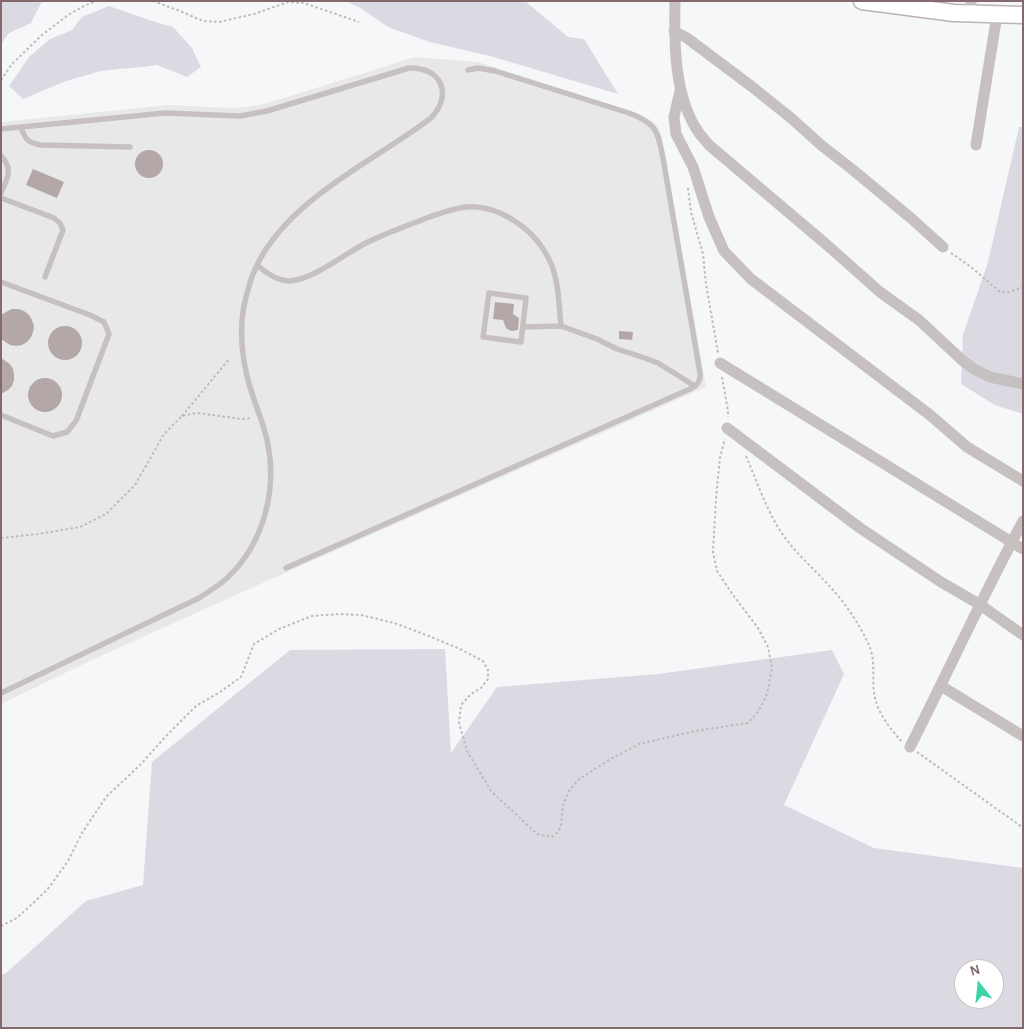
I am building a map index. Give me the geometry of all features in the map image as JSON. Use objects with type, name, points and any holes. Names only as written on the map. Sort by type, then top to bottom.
[{"type":"street","points":[[675,1],[674,31],[680,90],[699,133],[709,145],[880,292],[919,320],[974,370],[990,377],[1023,384]]},
{"type":"street","points":[[862,1],[936,11],[971,8],[997,15],[1023,15]]},
{"type":"street","points":[[976,145],[997,15]]},
{"type":"street","points":[[674,31],[687,38],[791,118],[943,247]]},
{"type":"street","points":[[680,90],[674,117],[676,134],[693,167],[709,217],[724,251],[751,279],[930,414],[967,447],[1023,481]]},
{"type":"street","points":[[720,363],[1023,549]]},
{"type":"street","points":[[727,428],[860,528],[941,582],[979,604],[1023,635]]},
{"type":"street","points":[[910,747],[979,604],[1023,521]]},
{"type":"street","points":[[941,686],[1023,736]]},
{"type":"lane","points":[[1,129],[165,113],[228,116],[253,114],[409,68],[430,71],[439,80],[442,90],[441,101],[436,112],[422,125],[304,206],[292,217],[263,253],[251,276],[243,312],[241,344],[247,376],[267,438],[271,462],[270,494],[264,520],[258,534],[237,567],[213,590],[199,598],[1,693]]},
{"type":"lane","points":[[286,568],[502,473],[695,386],[699,382],[700,373],[663,158],[660,143],[651,124],[639,117],[495,71],[478,68],[468,70]]},
{"type":"lane","points":[[20,127],[26,140],[40,145],[130,147]]},
{"type":"lane","points":[[1,156],[6,162],[9,175],[1,192]]},
{"type":"lane","points":[[1,198],[54,218],[60,223],[63,230],[45,277]]},
{"type":"lane","points":[[257,265],[280,280],[302,278],[320,270],[366,243],[397,229],[460,208],[484,208],[493,210],[519,223],[545,251],[554,273],[561,326]]},
{"type":"lane","points":[[1,282],[90,315],[104,322],[109,334],[76,421],[67,432],[53,436],[1,415]]},
{"type":"lane","points":[[489,293],[526,298],[523,327],[521,342],[483,337],[489,293]]},
{"type":"lane","points":[[523,327],[561,326],[597,339],[617,349],[658,363],[695,386]]},
{"type":"path","points":[[1,80],[12,64],[42,35],[68,15],[97,1]]},
{"type":"path","points":[[153,1],[203,21],[218,22],[254,14],[288,2],[304,3],[359,22]]},
{"type":"path","points":[[1,926],[17,918],[47,890],[68,861],[82,833],[106,797],[139,766],[196,706],[241,677],[254,644],[279,629],[312,616],[361,615],[429,636],[483,661],[488,670],[488,679],[482,688],[471,694],[461,705],[459,723],[467,751],[491,791],[537,834],[552,837],[558,832],[561,826],[563,805],[569,791],[578,780],[639,744],[748,723],[758,712],[767,694],[772,668],[768,647],[758,628],[717,571],[713,552],[720,458],[727,428],[728,411],[706,284],[703,254],[691,212],[687,184]]},
{"type":"path","points":[[943,247],[971,267],[1000,292],[1010,292],[1023,287]]},
{"type":"path","points":[[1,538],[80,527],[106,514],[135,485],[164,434],[182,416],[230,358]]},
{"type":"path","points":[[182,416],[197,413],[242,419],[259,416]]},
{"type":"path","points":[[746,455],[769,511],[790,544],[834,590],[857,622],[869,644],[873,659],[874,692],[884,720],[901,741],[1023,826]]},
{"type":"shaded area","points":[[1,1],[42,1],[31,23],[9,33],[1,44]]},
{"type":"shaded area","points":[[345,1],[525,1],[568,37],[584,39],[618,94],[490,56],[430,42],[388,27],[359,7]]},
{"type":"shaded area","points":[[109,6],[173,27],[192,48],[201,67],[187,77],[157,65],[101,71],[66,81],[23,99],[9,86],[29,57],[50,39],[72,30],[82,17]]},
{"type":"shaded area","points":[[415,57],[478,62],[640,114],[656,124],[662,138],[706,387],[278,576],[94,659],[1,704],[1,122],[169,105],[231,108],[259,105]]},
{"type":"shaded area","points":[[1019,127],[1023,127],[1023,414],[995,405],[961,384],[963,335],[988,262]]},
{"type":"shaded area","points":[[445,649],[451,753],[497,687],[658,674],[832,650],[844,674],[784,805],[874,848],[1023,868],[1023,1028],[1,1028],[1,974],[5,974],[86,901],[143,885],[152,762],[290,650]]},
{"type":"building","points":[[149,150],[159,154],[163,164],[159,174],[149,178],[139,174],[135,164],[139,154]]},
{"type":"building","points":[[33,169],[64,182],[57,198],[26,185]]},
{"type":"building","points":[[495,302],[514,304],[513,314],[519,318],[518,330],[509,330],[506,328],[503,320],[493,319]]},
{"type":"building","points":[[12,309],[24,311],[29,315],[34,326],[31,337],[22,345],[10,345],[1,339],[1,315]]},
{"type":"building","points":[[65,326],[72,327],[77,331],[81,336],[81,350],[77,355],[72,359],[65,360],[58,359],[53,355],[49,350],[48,343],[49,336],[53,331],[58,327]]},
{"type":"building","points":[[619,331],[633,332],[632,340],[619,339]]},
{"type":"building","points":[[1,358],[10,364],[13,369],[14,380],[12,386],[1,394]]},
{"type":"building","points":[[45,378],[52,379],[57,383],[61,388],[61,402],[57,407],[52,411],[45,412],[38,411],[33,407],[29,402],[28,395],[29,388],[33,383],[38,379]]}]
